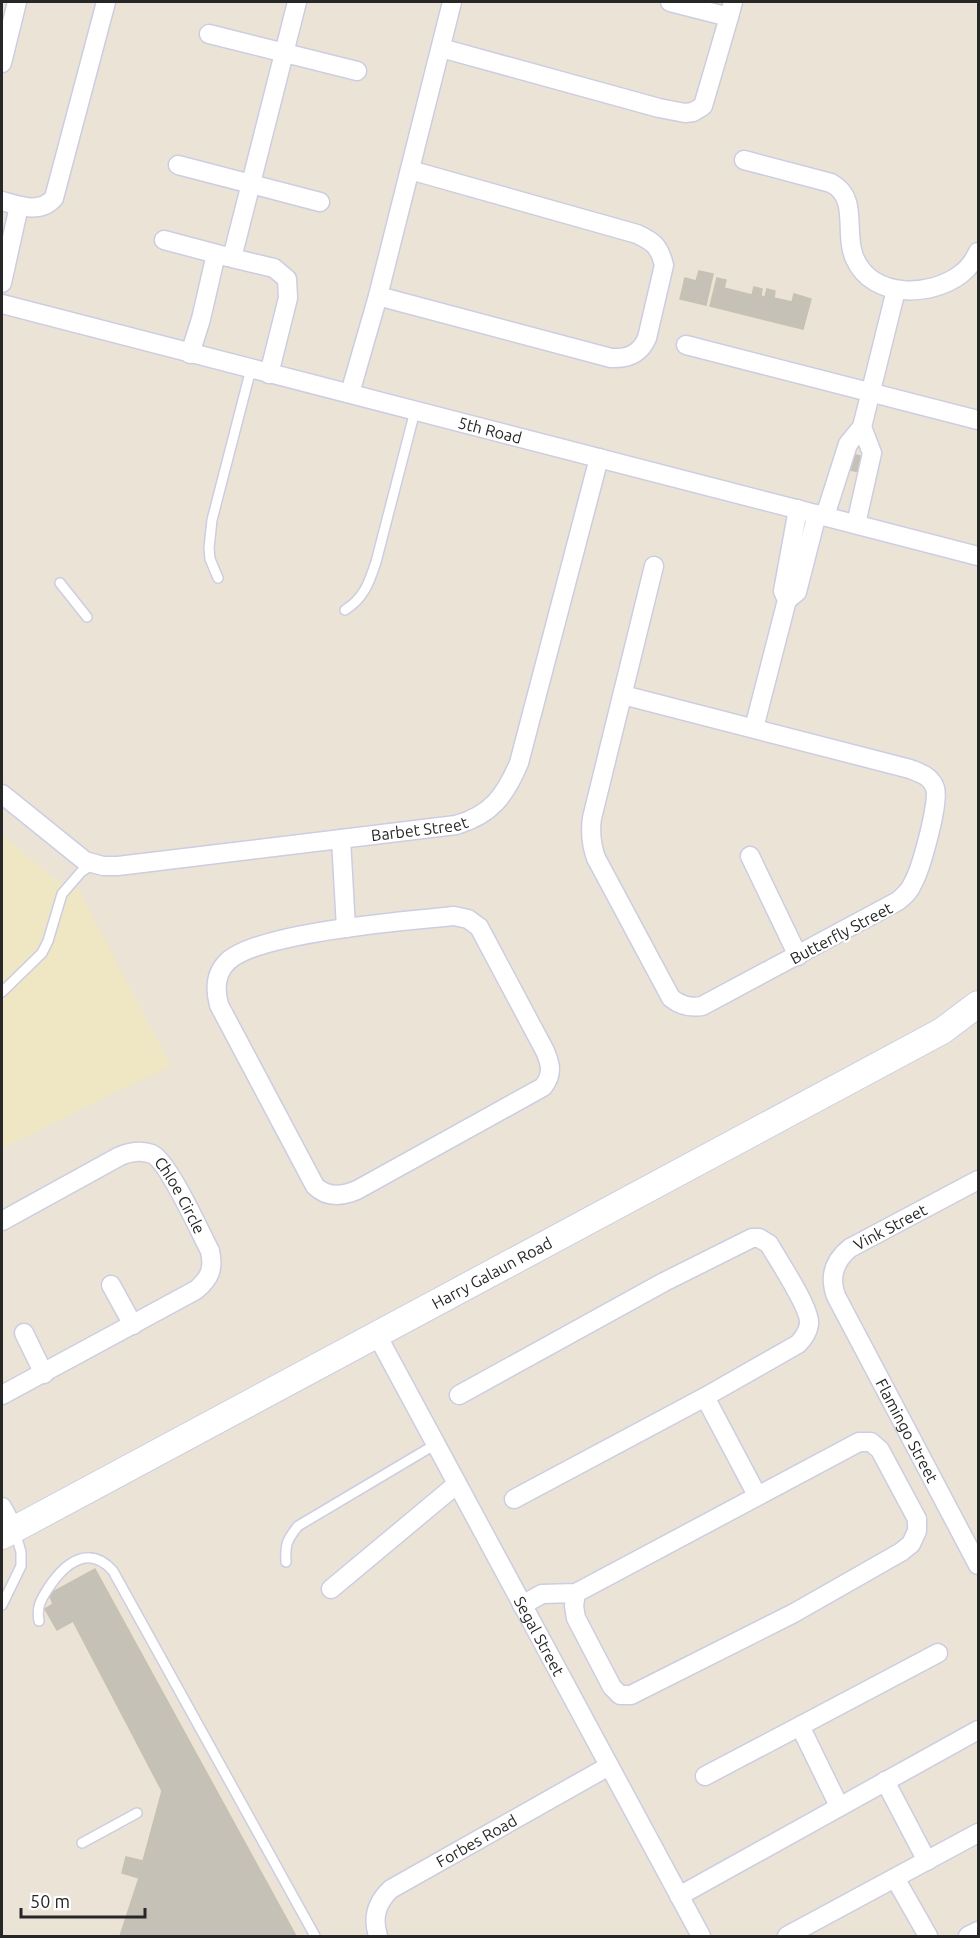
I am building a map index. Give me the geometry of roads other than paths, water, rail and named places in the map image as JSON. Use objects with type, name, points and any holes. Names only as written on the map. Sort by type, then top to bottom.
[{"type":"main road","name":"Harry Galaun Road","points":[[8,1533],[942,1031],[978,1004]]},
{"type":"street","points":[[2,63],[17,2]]},
{"type":"street","points":[[2,283],[10,204],[43,206],[49,204],[54,198],[106,2]]},
{"type":"street","points":[[190,354],[250,184],[297,2]]},
{"type":"street","points":[[350,393],[378,296],[452,2]]},
{"type":"street","points":[[441,48],[659,108],[685,113],[693,112],[700,109],[705,102],[731,9],[670,2]]},
{"type":"street","points":[[209,34],[357,71]]},
{"type":"street","points":[[744,160],[831,183],[840,188],[848,200],[855,259],[869,277],[882,285],[896,290],[926,289],[959,275],[970,266],[978,252]]},
{"type":"street","points":[[178,165],[320,202]]},
{"type":"street","points":[[378,296],[611,358],[633,355],[643,347],[647,338],[664,265],[656,244],[637,234],[410,170]]},
{"type":"street","points":[[164,240],[274,268],[287,279],[288,298],[269,374]]},
{"type":"street","points":[[754,728],[787,600],[797,592],[821,515],[848,444],[862,427],[896,290]]},
{"type":"street","name":"5th Road","points":[[2,304],[978,556]]},
{"type":"street","points":[[687,345],[978,420]]},
{"type":"street","points":[[856,524],[872,453],[862,427]]},
{"type":"street","name":"Barbet Street","points":[[2,794],[74,853],[93,864],[118,866],[456,825],[481,815],[502,796],[519,763],[599,458]]},
{"type":"street","points":[[787,600],[783,591],[798,509]]},
{"type":"street","name":"Butterfly Street","points":[[623,694],[910,769],[928,777],[936,790],[934,812],[918,872],[908,893],[898,901],[798,956],[702,1006],[694,1008],[684,1006],[671,998],[591,845],[592,818],[654,566]]},
{"type":"street","points":[[341,839],[346,928]]},
{"type":"street","points":[[750,856],[798,956]]},
{"type":"street","points":[[454,916],[468,919],[478,927],[545,1051],[551,1070],[549,1079],[543,1087],[357,1190],[336,1196],[326,1194],[315,1186],[219,1005],[216,985],[224,964],[245,950],[258,945],[346,928],[454,916]]},
{"type":"street","name":"Chloe Circle","points":[[2,1221],[120,1156],[131,1152],[143,1152],[154,1155],[168,1172],[210,1251],[211,1272],[206,1281],[196,1290],[2,1395]]},
{"type":"street","name":"Vink Street","points":[[836,1296],[832,1284],[833,1273],[843,1254],[978,1180]]},
{"type":"street","points":[[459,1395],[745,1240],[759,1238],[769,1244],[807,1311],[809,1324],[798,1344],[705,1397],[514,1499]]},
{"type":"street","points":[[111,1285],[133,1325]]},
{"type":"street","name":"Flamingo Street","points":[[836,1296],[978,1564]]},
{"type":"street","points":[[24,1334],[44,1374]]},
{"type":"street","name":"Segal Street","points":[[377,1335],[701,1936]]},
{"type":"street","points":[[705,1397],[757,1495]]},
{"type":"street","points":[[522,1605],[542,1594],[576,1593],[859,1442],[871,1442],[880,1450],[917,1519],[917,1531],[911,1544],[901,1552],[794,1613],[631,1695],[620,1695],[612,1687],[576,1618],[574,1606],[576,1593]]},
{"type":"street","points":[[332,1589],[457,1484]]},
{"type":"street","points":[[2,1507],[8,1533]]},
{"type":"street","points":[[705,1776],[938,1653]]},
{"type":"street","points":[[800,1726],[839,1806]]},
{"type":"street","points":[[679,1896],[978,1730]]},
{"type":"street","name":"Forbes Road","points":[[378,1936],[375,1919],[377,1907],[382,1897],[391,1889],[609,1766]]},
{"type":"street","points":[[885,1781],[927,1861]]},
{"type":"street","points":[[787,1936],[978,1833]]},
{"type":"street","points":[[895,1878],[928,1936]]},
{"type":"lane","points":[[218,578],[210,559],[212,520],[250,369]]},
{"type":"lane","points":[[345,610],[363,595],[376,562],[415,411]]},
{"type":"lane","points":[[60,584],[87,617]]},
{"type":"lane","points":[[2,992],[42,952],[48,941],[62,894],[81,872],[93,864]]},
{"type":"lane","points":[[286,1562],[285,1546],[298,1526],[436,1444]]},
{"type":"lane","points":[[2,1605],[22,1561],[8,1533]]},
{"type":"lane","points":[[39,1621],[39,1601],[59,1573],[71,1563],[81,1559],[98,1558],[113,1570],[315,1936]]},
{"type":"lane","points":[[82,1843],[137,1812]]}]
